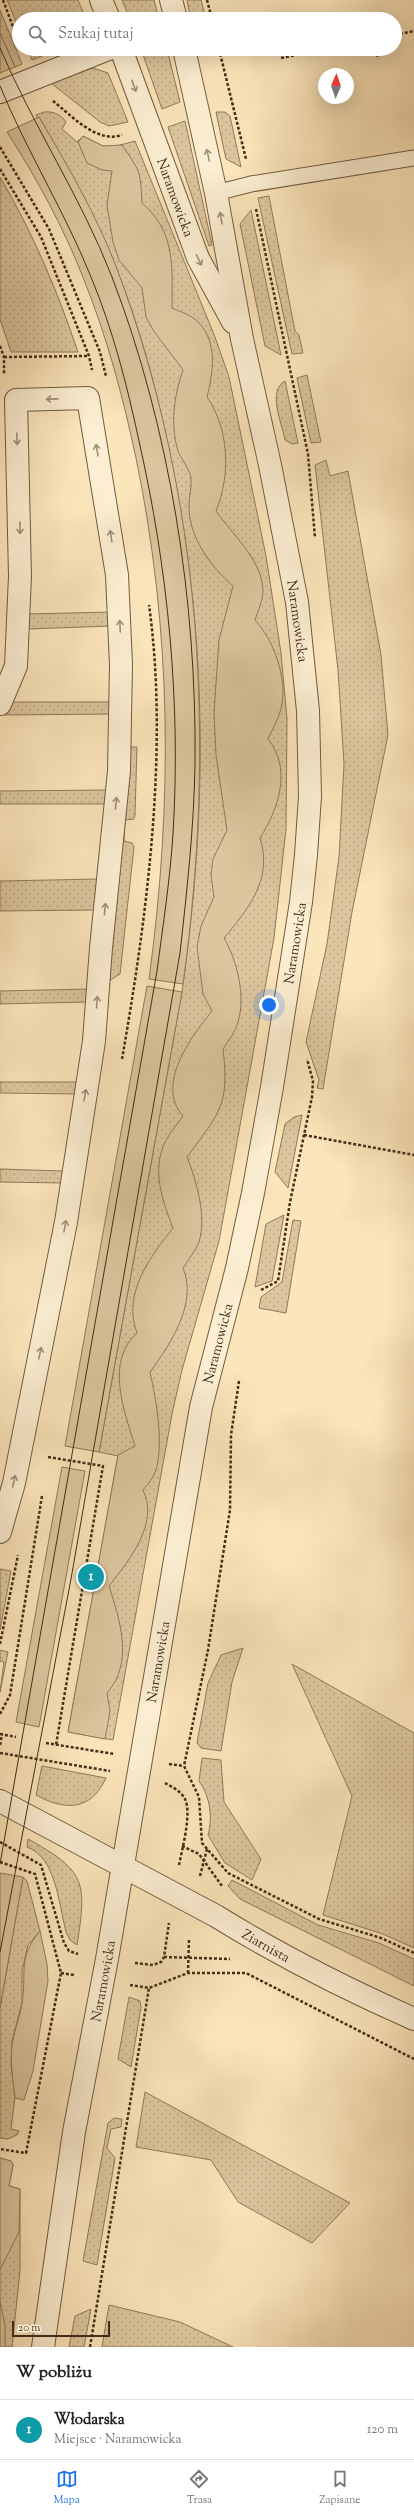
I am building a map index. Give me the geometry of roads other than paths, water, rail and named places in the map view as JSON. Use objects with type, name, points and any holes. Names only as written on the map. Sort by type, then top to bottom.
[{"type":"street","points":[[101,0],[106,12]]},
{"type":"street","points":[[171,0],[174,12]]},
{"type":"street","points":[[0,92],[90,56]]},
{"type":"street","name":"Naramowicka","points":[[124,56],[198,258],[242,339]]},
{"type":"street","name":"Naramowicka","points":[[43,2347],[74,2132],[107,1959],[201,1408],[237,1268],[272,1088],[301,902],[306,855],[310,758],[303,653],[297,602],[279,510],[242,339],[216,193],[186,56]]},
{"type":"street","points":[[0,704],[16,666],[20,568],[16,400],[88,398],[117,575],[122,665],[120,771],[101,948],[94,1041],[66,1222],[14,1483],[0,1532]]},
{"type":"street","name":"Ziarnista","points":[[0,1801],[283,1954],[414,2019]]},
{"type":"lane","points":[[216,193],[252,184],[414,158]]},
{"type":"tram line","points":[[0,48],[27,105],[100,247],[132,335],[150,394],[176,516],[185,579],[191,641],[195,764],[192,835],[180,953],[71,1579],[0,1952]]},
{"type":"tram line","points":[[0,86],[22,135],[81,253],[113,337],[134,420],[158,538],[170,636],[175,735],[175,784],[172,851],[157,971],[0,1864]]},
{"type":"place","name":"Włodarska","points":[[91,1577]]}]
